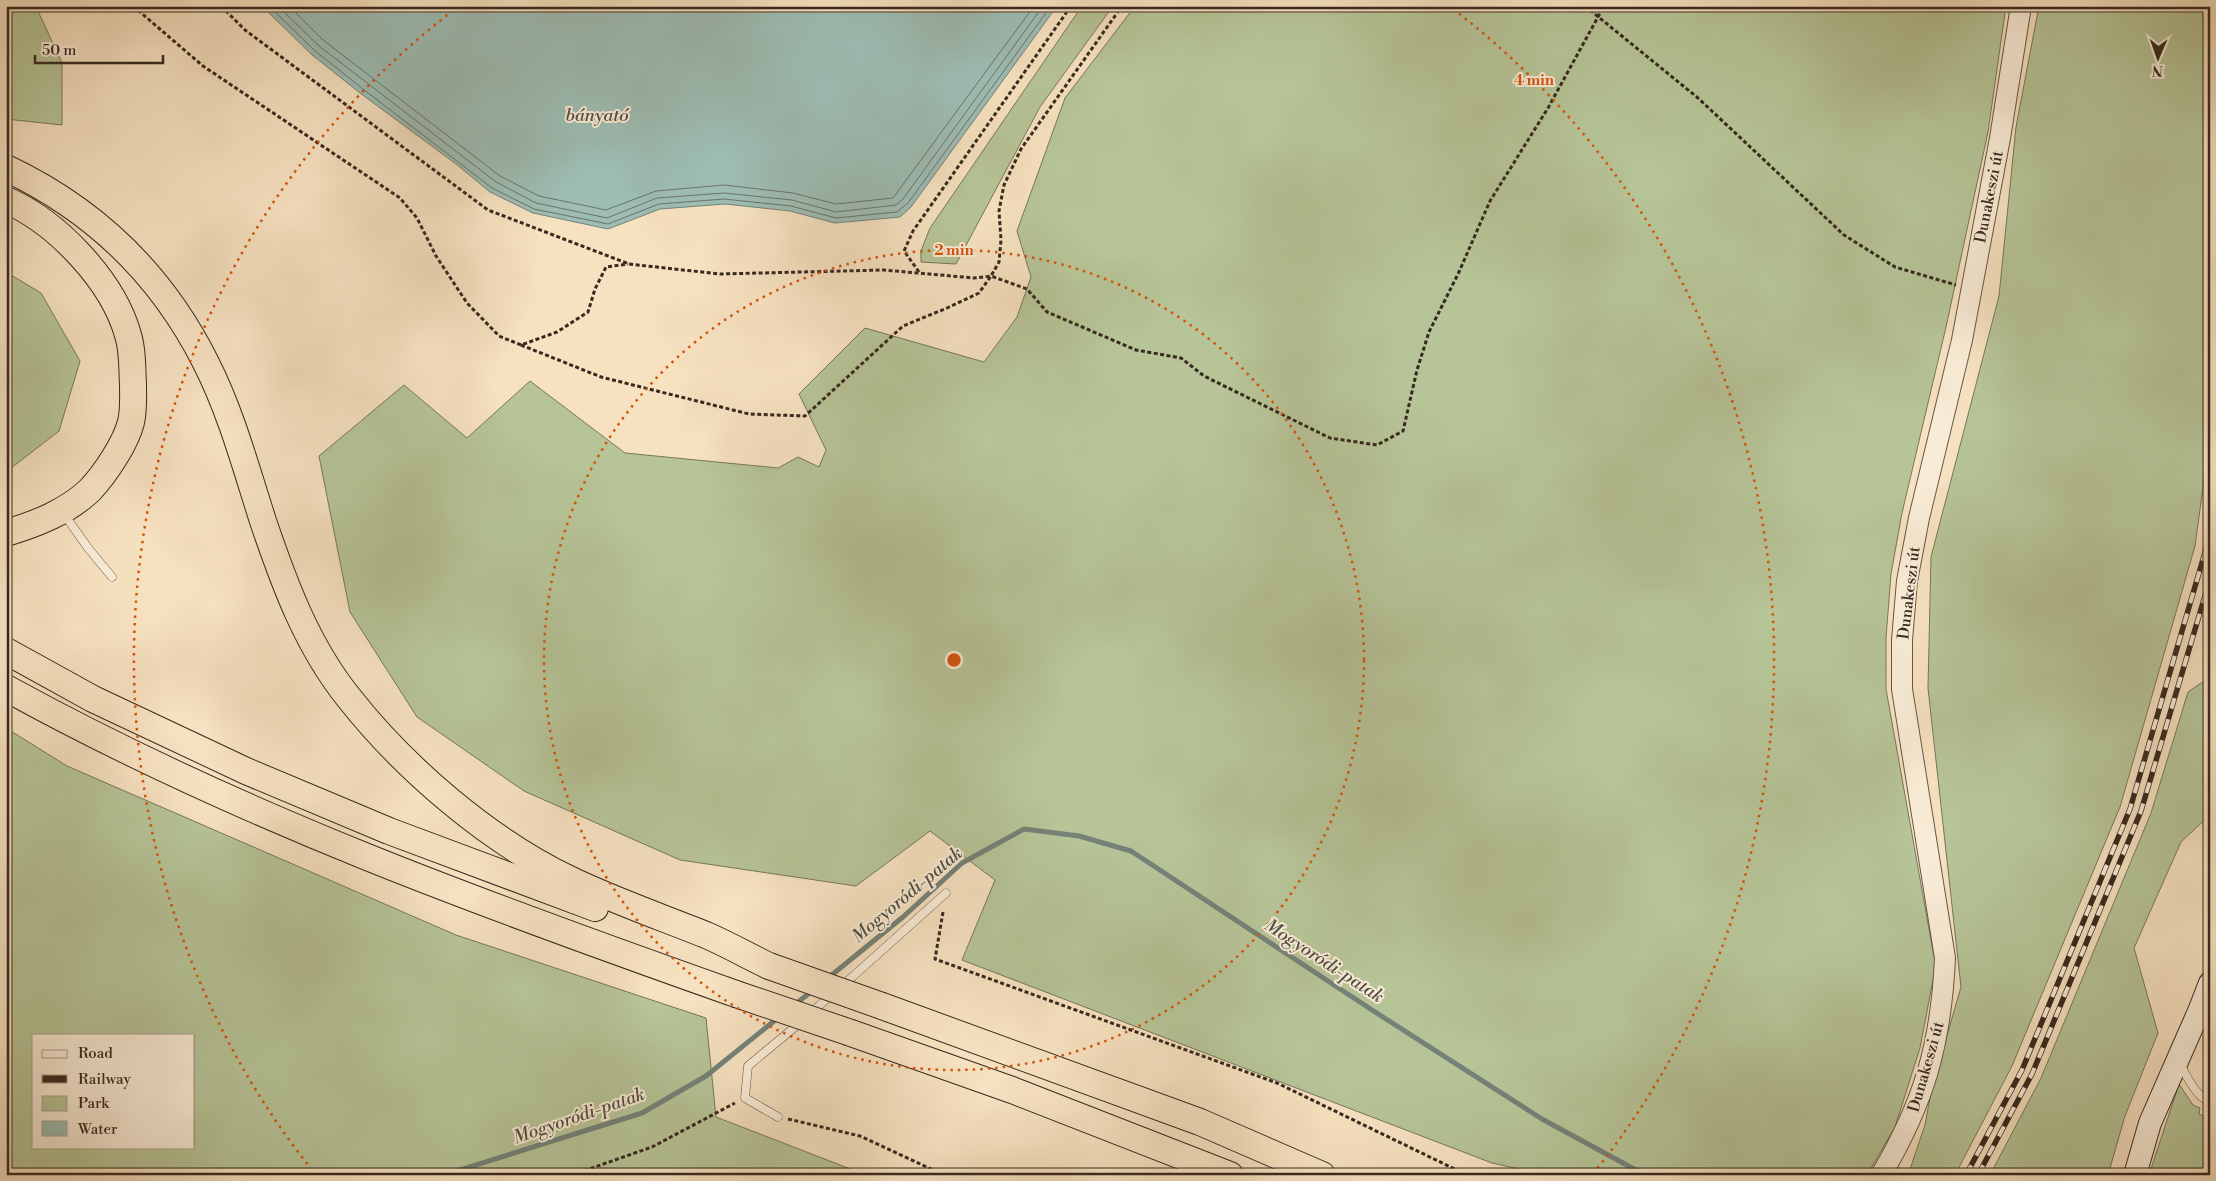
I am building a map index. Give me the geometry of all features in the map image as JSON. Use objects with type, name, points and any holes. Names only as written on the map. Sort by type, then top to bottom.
[{"type":"highway","points":[[6,168],[41,186],[82,213],[122,246],[158,285],[189,331],[207,365],[230,424],[276,558],[299,617],[320,657],[347,696],[388,745],[459,807],[524,854],[570,880],[709,937],[769,966]]},
{"type":"highway","points":[[6,200],[51,227],[83,259],[116,307],[128,335],[132,361],[131,422],[115,456],[89,490],[62,510],[36,524],[6,533]]},
{"type":"highway","points":[[6,651],[92,698],[246,771],[312,799],[532,886],[670,935],[769,966],[1200,1122],[1322,1175]]},
{"type":"highway","points":[[6,688],[85,730],[232,801],[374,861],[577,938],[1012,1090],[1230,1175]]},
{"type":"main road","points":[[2135,1175],[2150,1123],[2178,1060],[2205,1010],[2210,983]]},
{"type":"street","name":"Dunakeszi út","points":[[1881,1175],[1903,1138],[1920,1098],[1935,1049],[1943,998],[1945,958],[1902,689],[1902,640],[1907,581],[1919,518],[1962,340],[2000,138],[2021,6]]},
{"type":"street","points":[[1898,1175],[1903,1138]]},
{"type":"lane","points":[[62,510],[88,548],[112,577]]},
{"type":"lane","points":[[778,1117],[745,1098],[748,1066],[946,893]]},
{"type":"lane","points":[[2178,1060],[2190,1083],[2201,1098],[2210,1103]]},
{"type":"path","points":[[133,6],[203,66],[400,198],[417,218],[436,256],[467,303],[499,336],[601,377],[749,414],[805,416],[903,326],[979,293],[999,262],[1001,240],[999,210],[1004,185],[1021,150],[1122,6]]},
{"type":"path","points":[[221,6],[245,30],[488,210],[629,264]]},
{"type":"path","points":[[920,273],[904,251],[912,232],[1071,6]]},
{"type":"path","points":[[1585,6],[1698,98],[1844,235],[1895,267],[1971,289]]},
{"type":"path","points":[[521,345],[556,332],[588,312],[595,289],[606,267],[629,264],[720,274],[884,270],[974,278],[991,276],[1027,289],[1047,312],[1136,350],[1181,358],[1204,376],[1330,438],[1377,445],[1403,431],[1417,370],[1429,332],[1460,272],[1490,201],[1548,108],[1604,6]]},
{"type":"path","points":[[946,893],[935,959],[1277,1083],[1467,1175]]},
{"type":"path","points":[[572,1175],[652,1147],[745,1098]]},
{"type":"path","points":[[778,1117],[860,1136],[944,1175]]},
{"type":"green space","points":[[6,6],[39,6],[37,9],[62,63],[62,125],[6,119]]},
{"type":"green space","points":[[1082,6],[1113,6],[1040,107],[956,264],[921,262],[921,251],[930,228]]},
{"type":"green space","points":[[1135,6],[2006,6],[1988,132],[1946,327],[1902,513],[1891,574],[1886,638],[1886,689],[1936,964],[1920,1048],[1895,1127],[1867,1175],[1545,1175],[1492,1163],[962,960],[995,880],[930,831],[856,886],[680,860],[524,791],[417,717],[350,612],[319,456],[404,385],[467,438],[530,381],[625,453],[778,468],[798,457],[819,467],[826,450],[799,394],[865,328],[984,362],[1017,317],[1031,277],[1017,231],[1065,98]]},
{"type":"green space","points":[[2039,6],[2210,6],[2210,436],[2195,546],[2120,807],[2012,1066],[1955,1175],[1908,1175],[1925,1125],[1932,1087],[1961,987],[1928,688],[1931,557],[1999,296],[2016,127]]},
{"type":"green space","points":[[6,272],[41,293],[80,361],[59,431],[6,472]]},
{"type":"green space","points":[[2210,677],[2210,815],[2181,842],[2134,948],[2158,1033],[2125,1116],[2108,1175],[1990,1175],[2041,1078],[2151,813],[2188,692]]},
{"type":"green space","points":[[6,728],[67,766],[456,935],[706,1018],[716,1117],[866,1175],[6,1175]]},
{"type":"green space","points":[[2179,1084],[2193,1105],[2200,1108],[2199,1114],[2210,1119],[2210,1175],[2149,1175]]},
{"type":"water","name":"bányató","points":[[262,6],[1057,6],[911,207],[900,217],[835,223],[790,211],[725,204],[660,209],[608,229],[533,213],[490,192],[311,54]]},
{"type":"waterway","name":"Mogyoródi-patak","points":[[828,978],[903,917],[962,863],[1024,829],[1079,836],[1131,851],[1372,1010],[1542,1119],[1645,1175]]},
{"type":"waterway","name":"Mogyoródi-patak","points":[[793,1006],[812,991]]},
{"type":"waterway","name":"Mogyoródi-patak","points":[[444,1175],[642,1113],[706,1076],[779,1017]]},
{"type":"railway","points":[[1966,1175],[2022,1070],[2130,809],[2206,549],[2210,522]]},
{"type":"railway","points":[[1978,1175],[2032,1074],[2141,811],[2210,579]]}]
